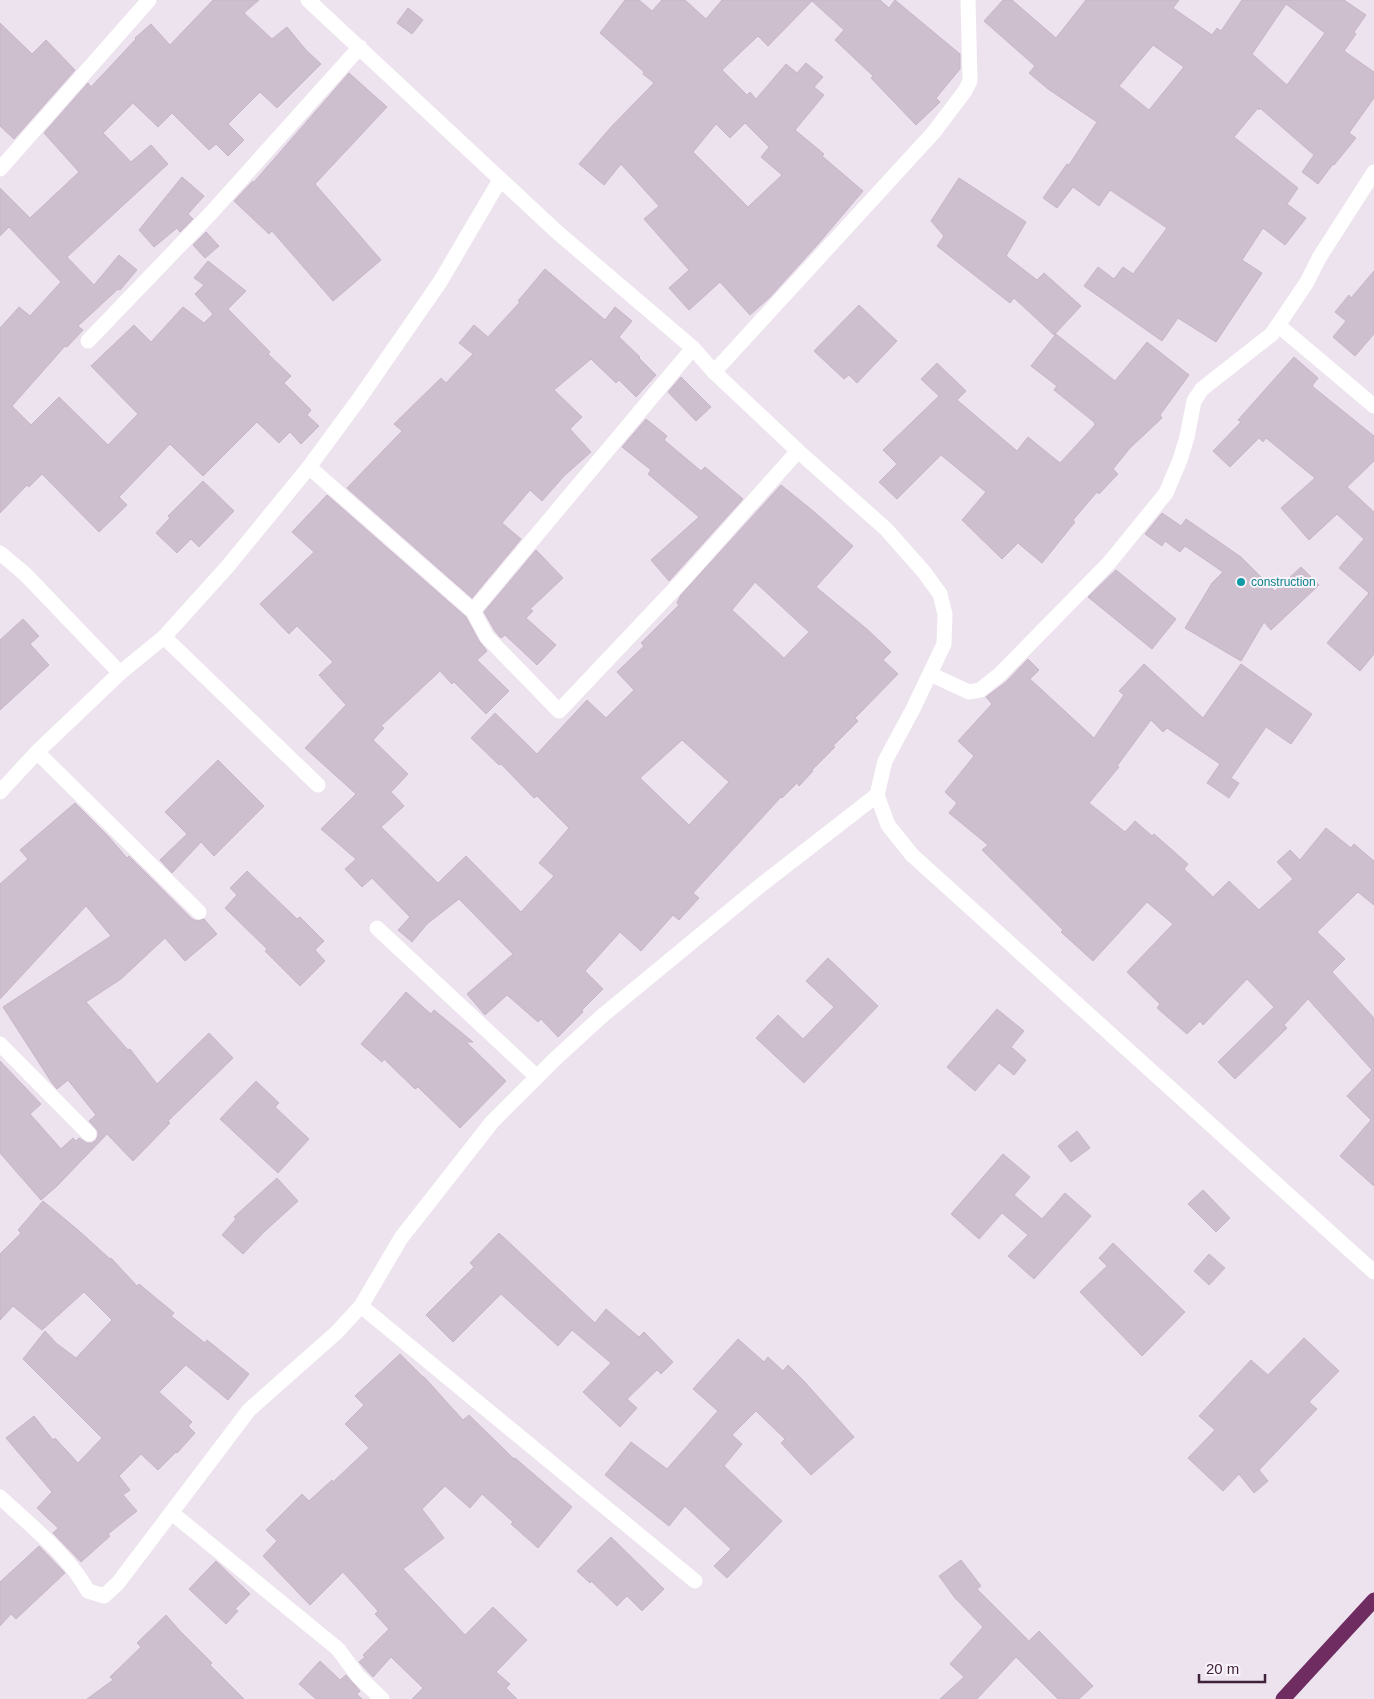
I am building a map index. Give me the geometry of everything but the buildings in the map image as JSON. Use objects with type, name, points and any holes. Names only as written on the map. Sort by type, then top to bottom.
[{"type":"highway","points":[[1283,1699],[1374,1600]]},
{"type":"street","points":[[0,169],[149,0]]},
{"type":"street","points":[[308,0],[360,46],[557,232],[693,348],[714,372],[798,451],[886,529],[924,572],[940,594],[945,614],[944,644],[913,709],[885,760],[877,795],[888,825],[912,855],[1374,1272]]},
{"type":"street","points":[[714,372],[934,132],[965,91],[970,80],[971,68],[968,0]]},
{"type":"street","points":[[88,341],[211,212],[360,46]]},
{"type":"street","points":[[930,674],[969,692],[980,690],[999,676],[1109,563],[1166,492],[1180,460],[1187,437],[1194,401],[1202,389],[1272,334],[1307,282],[1319,258],[1374,172]]},
{"type":"street","points":[[0,792],[37,752],[120,674],[164,637],[228,566],[309,467],[359,400],[440,282],[500,180]]},
{"type":"street","points":[[1278,325],[1374,406]]},
{"type":"street","points":[[473,610],[693,348]]},
{"type":"street","points":[[309,467],[473,610],[487,638],[559,711],[683,580],[798,451]]},
{"type":"street","points":[[0,553],[26,574],[120,674]]},
{"type":"street","points":[[164,637],[318,784]]},
{"type":"street","points":[[37,752],[200,912]]},
{"type":"street","points":[[0,1497],[50,1543],[83,1582],[88,1591],[104,1596],[118,1584],[249,1410],[336,1334],[361,1306],[401,1238],[492,1122],[602,1016],[761,885],[877,795]]},
{"type":"street","points":[[376,928],[537,1077]]},
{"type":"street","points":[[0,1044],[89,1134]]},
{"type":"street","points":[[361,1306],[695,1582]]},
{"type":"street","points":[[172,1513],[338,1649],[358,1676],[382,1699]]},
{"type":"place","name":"construction","points":[[1241,582]]}]
